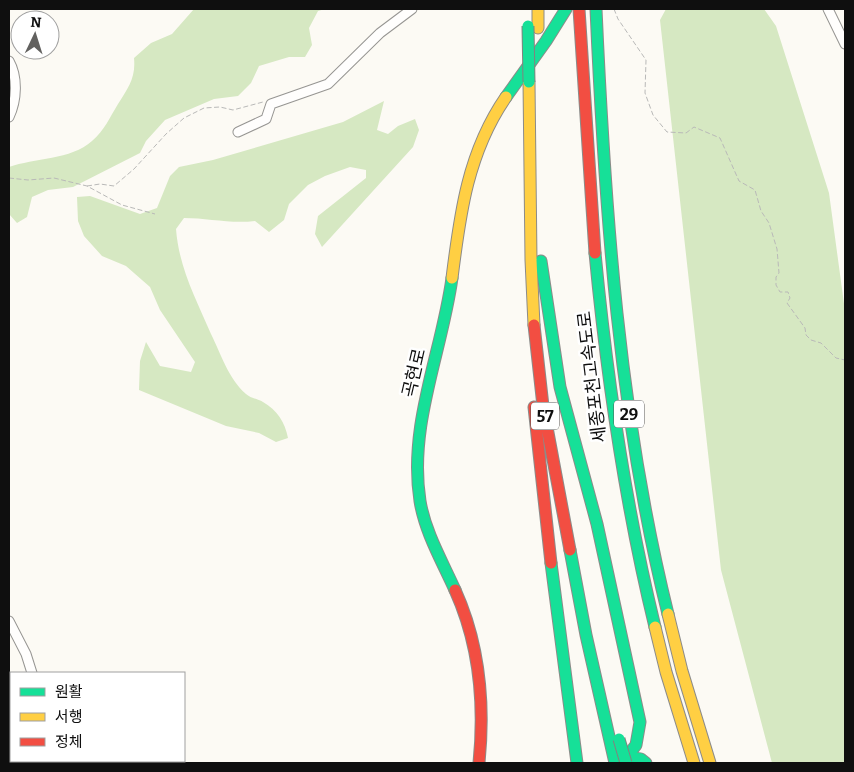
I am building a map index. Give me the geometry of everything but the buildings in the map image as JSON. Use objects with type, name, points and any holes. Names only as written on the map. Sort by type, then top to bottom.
[{"type":"main road","name":"57","points":[[528,9],[533,27],[536,261],[545,340],[553,403],[615,742],[615,763]]},
{"type":"main road","name":"57","points":[[533,27],[538,9]]},
{"type":"main road","name":"곡현로","points":[[479,763],[482,708],[477,658],[466,616],[432,541],[425,520],[418,488],[419,437],[427,389],[448,302],[460,204],[472,162],[495,112],[556,28],[566,9]]},
{"type":"main road","name":"세종포천고속도로","points":[[579,9],[585,151],[597,266],[625,489],[664,660],[694,763]]},
{"type":"main road","name":"세종포천고속도로","points":[[596,9],[610,253],[632,431],[642,491],[668,609],[710,763]]},
{"type":"main road","points":[[536,261],[560,387],[596,524],[640,722],[640,737],[627,761]]},
{"type":"main road","points":[[536,261],[529,342],[537,443],[552,577],[577,763]]},
{"type":"main road","name":"57","points":[[615,742],[627,761]]},
{"type":"main road","points":[[627,761],[641,759],[646,763]]},
{"type":"street","points":[[238,132],[266,118],[270,104],[328,84],[380,34],[412,9]]},
{"type":"street","points":[[828,9],[845,44]]},
{"type":"street","points":[[9,61],[15,78],[15,90],[9,117]]},
{"type":"street","points":[[9,621],[26,654],[32,672]]},
{"type":"path","points":[[614,9],[618,19],[646,60],[644,86],[653,115],[667,132],[686,133],[694,127],[720,138],[739,181],[755,190],[761,211],[769,223],[777,249],[778,273],[776,285],[780,292],[788,292],[790,298],[787,303],[804,328],[806,335],[811,340],[821,343],[836,358],[845,360]]},
{"type":"path","points":[[87,186],[100,184],[114,186],[128,172],[134,169],[175,124],[198,110],[220,107],[233,110],[260,102],[270,104]]},
{"type":"path","points":[[9,178],[28,180],[54,178],[87,186],[122,205],[156,214]]},
{"type":"green space","points":[[194,9],[325,9],[318,11],[309,28],[312,45],[305,57],[289,57],[259,66],[251,83],[238,96],[214,99],[165,120],[146,141],[140,153],[73,187],[48,190],[32,197],[27,217],[17,223],[9,214],[9,167],[74,152],[92,141],[103,128],[128,88],[134,71],[134,58],[151,43],[172,34]]},
{"type":"green space","points":[[666,9],[764,9],[776,26],[829,193],[845,311],[845,763],[772,763],[721,570],[660,20]]},
{"type":"green space","points":[[384,101],[377,130],[388,134],[398,126],[415,119],[419,130],[413,147],[322,247],[315,234],[318,216],[366,178],[366,170],[350,167],[325,176],[308,185],[289,204],[284,220],[269,232],[255,221],[237,222],[193,218],[184,218],[176,229],[184,270],[211,334],[234,381],[246,394],[268,405],[276,413],[285,427],[288,438],[276,442],[259,433],[226,426],[139,390],[140,361],[146,342],[160,366],[191,372],[195,362],[160,310],[150,287],[126,266],[102,256],[84,236],[78,221],[77,197],[90,196],[140,214],[157,208],[170,176],[179,167],[213,160],[343,122]]},
{"type":"traffic: fast","points":[[506,97],[546,41],[566,9]]},
{"type":"traffic: fast","points":[[596,9],[604,161],[617,313],[626,389],[637,464],[668,614]]},
{"type":"traffic: fast","points":[[528,26],[529,82]]},
{"type":"traffic: fast","points":[[595,253],[618,441],[644,581],[655,627]]},
{"type":"traffic: fast","points":[[541,261],[560,387],[597,524],[640,722],[636,745],[622,763]]},
{"type":"traffic: fast","points":[[452,278],[422,417],[418,473],[422,513],[434,546],[455,590]]},
{"type":"traffic: fast","points":[[570,550],[586,635],[615,763]]},
{"type":"traffic: fast","points":[[551,563],[577,763]]},
{"type":"traffic: fast","points":[[619,739],[626,763]]},
{"type":"traffic: fast","points":[[631,757],[641,759],[646,763]]},
{"type":"traffic: slow","points":[[538,9],[538,28]]},
{"type":"traffic: slow","points":[[529,82],[531,260],[534,325]]},
{"type":"traffic: slow","points":[[452,278],[458,230],[474,161],[493,118],[506,97]]},
{"type":"traffic: slow","points":[[668,614],[682,671],[710,763]]},
{"type":"traffic: slow","points":[[655,627],[666,672],[694,763]]},
{"type":"traffic: jam","points":[[579,9],[595,253]]},
{"type":"traffic: jam","points":[[534,325],[543,406],[570,550]]},
{"type":"traffic: jam","points":[[534,407],[551,563]]},
{"type":"traffic: jam","points":[[455,590],[470,632],[479,675],[481,696],[479,763]]}]
